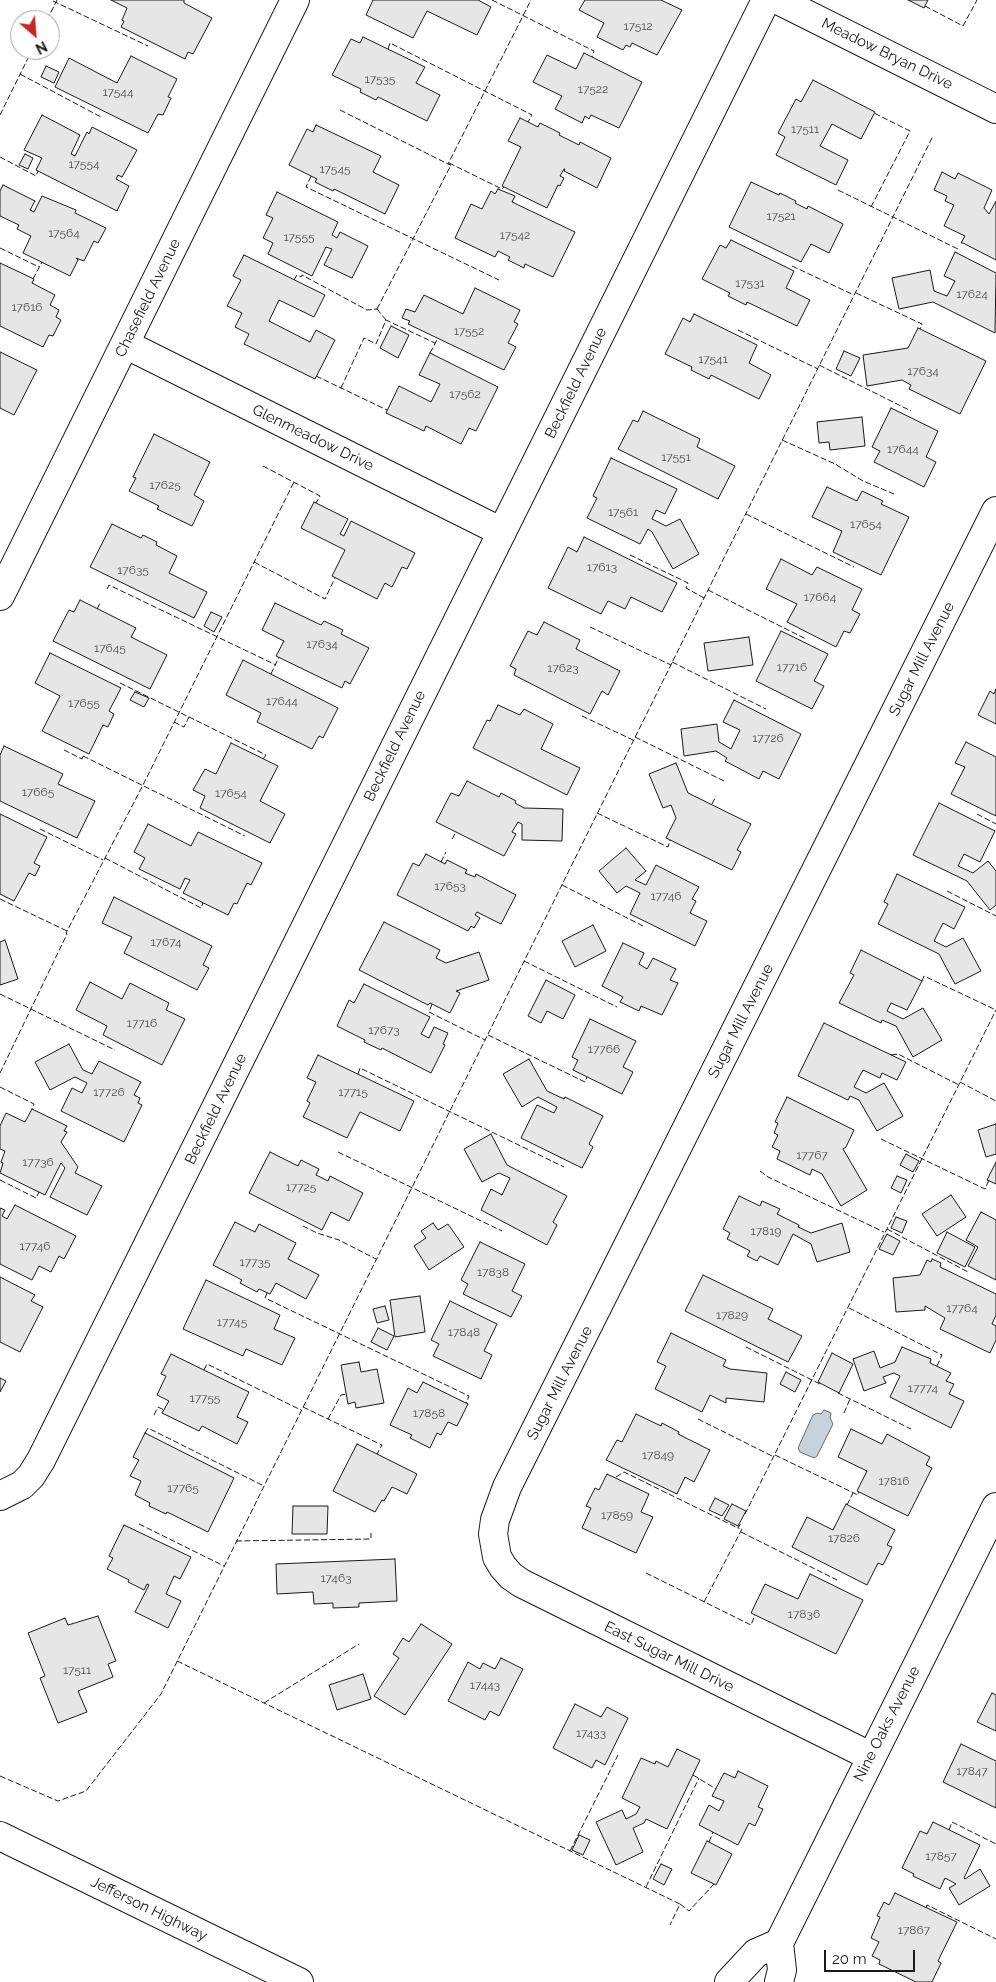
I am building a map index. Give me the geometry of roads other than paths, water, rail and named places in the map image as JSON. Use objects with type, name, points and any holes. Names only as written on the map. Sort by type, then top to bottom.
[{"type":"street","name":"Chasefield Avenue","points":[[0,596],[295,0]]},
{"type":"street","name":"Beckfield Avenue","points":[[9,1492],[31,1476],[41,1460],[766,0]]},
{"type":"street","name":"Meadow Bryan Drive","points":[[778,0],[996,109]]},
{"type":"street","name":"Glenmeadow Drive","points":[[125,344],[502,532]]},
{"type":"street","name":"Sugar Mill Avenue","points":[[494,1534],[495,1520],[507,1487],[996,511]]},
{"type":"street","name":"Nine Oaks Avenue","points":[[779,1942],[870,1756],[996,1507]]},
{"type":"street","name":"East Sugar Mill Drive","points":[[494,1534],[497,1557],[510,1576],[521,1583],[870,1756]]},
{"type":"street","name":"Jefferson Highway","points":[[0,1836],[299,1982]]},
{"type":"street","points":[[729,1982],[756,1953],[779,1942],[782,1970],[779,1982]]}]
